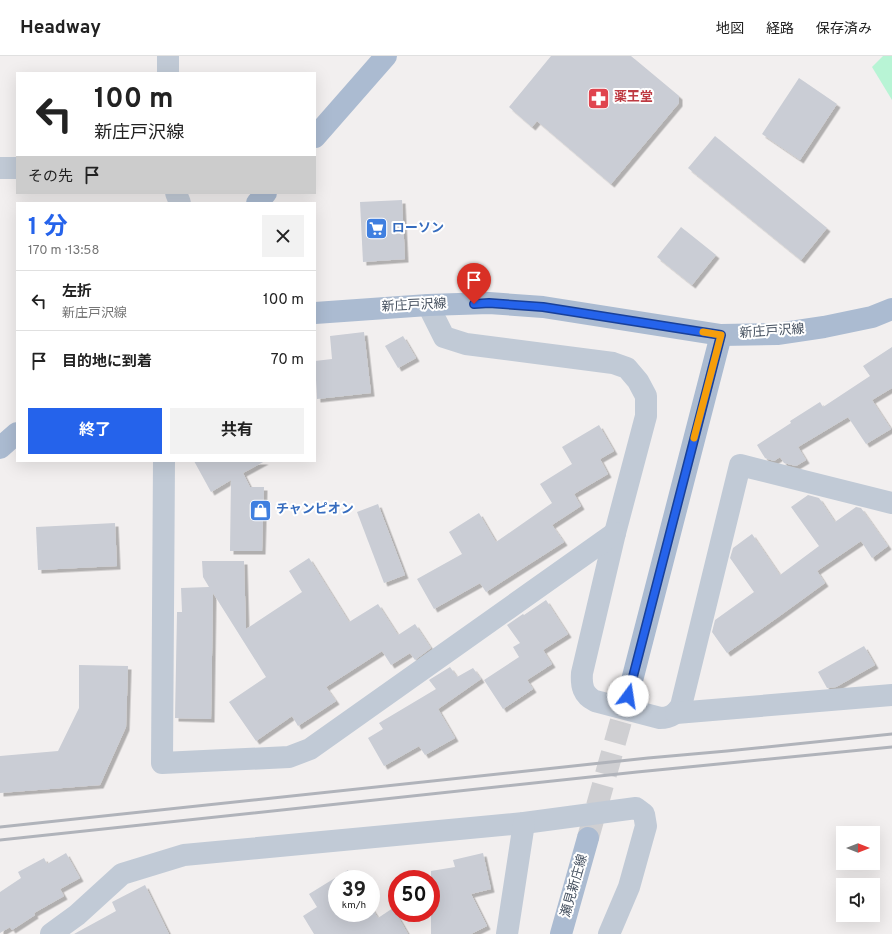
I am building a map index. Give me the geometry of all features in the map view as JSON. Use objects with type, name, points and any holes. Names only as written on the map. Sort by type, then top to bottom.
[{"type":"main road","points":[[316,136],[386,56]]},
{"type":"main road","points":[[258,202],[265,194]]},
{"type":"main road","name":"新庄戸沢線","points":[[316,313],[428,305],[489,303],[543,307],[721,335],[777,334],[824,328],[872,316],[892,308]]},
{"type":"main road","points":[[628,696],[721,335]]},
{"type":"main road","points":[[0,448],[16,433]]},
{"type":"main road","name":"瀬見新庄線","points":[[561,934],[588,838]]},
{"type":"street","points":[[168,56],[168,72]]},
{"type":"street","points":[[0,168],[16,168]]},
{"type":"street","points":[[428,305],[444,336],[466,344],[613,363],[627,368],[638,381],[646,396],[646,416],[615,533],[582,674],[584,692],[588,698],[595,701],[660,718],[669,718],[676,713],[681,706],[740,465],[892,503]]},
{"type":"street","points":[[164,462],[162,763],[289,757],[310,749],[615,533]]},
{"type":"street","points":[[676,713],[892,695]]},
{"type":"street","points":[[50,934],[77,915],[122,874],[184,855],[524,823],[636,808],[644,814],[646,826],[629,887],[609,934]]},
{"type":"street","points":[[507,934],[524,823]]},
{"type":"green space","points":[[883,56],[892,56],[892,100],[872,67]]},
{"type":"building","points":[[551,56],[631,56],[679,96],[679,103],[611,184],[537,121],[532,127],[509,107]]},
{"type":"building","points":[[799,78],[837,104],[800,160],[762,134]]},
{"type":"building","points":[[715,136],[827,228],[801,260],[688,168]]},
{"type":"building","points":[[402,200],[405,259],[363,262],[360,202]]},
{"type":"building","points":[[681,227],[716,255],[692,285],[657,257]]},
{"type":"building","points":[[364,332],[371,393],[317,399],[316,361],[332,359],[330,336]]},
{"type":"building","points":[[403,336],[416,358],[398,368],[385,346]]},
{"type":"building","points":[[892,347],[892,388],[872,400],[891,429],[866,444],[848,417],[798,447],[806,460],[796,466],[784,463],[780,457],[774,461],[765,458],[757,445],[791,423],[790,421],[820,402],[823,407],[870,376],[863,366]]},
{"type":"building","points":[[599,425],[614,451],[600,459],[608,474],[574,494],[581,506],[552,525],[564,542],[486,592],[480,583],[434,609],[417,579],[462,554],[449,532],[479,513],[496,542],[552,503],[540,484],[572,464],[562,447]]},
{"type":"building","points":[[195,462],[263,462],[243,473],[250,487],[264,487],[262,551],[230,551],[231,480],[211,492]]},
{"type":"building","points":[[808,495],[819,498],[835,522],[856,507],[861,508],[888,546],[872,558],[861,541],[817,571],[825,583],[727,653],[712,632],[715,620],[754,592],[730,558],[733,548],[752,534],[780,575],[819,546],[791,507]]},
{"type":"building","points":[[378,504],[405,575],[384,583],[357,512]]},
{"type":"building","points":[[115,523],[117,566],[38,570],[36,527]]},
{"type":"building","points":[[309,558],[349,622],[378,604],[398,635],[415,624],[431,648],[415,660],[410,653],[391,665],[382,651],[326,687],[336,701],[298,726],[292,716],[256,741],[229,702],[266,677],[213,593],[211,719],[175,718],[177,612],[182,612],[181,588],[209,587],[203,577],[202,561],[244,561],[246,629],[302,592],[289,571]]},
{"type":"building","points":[[546,600],[568,634],[543,650],[552,664],[527,680],[533,689],[503,709],[484,680],[519,657],[513,647],[520,643],[507,625]]},
{"type":"building","points":[[864,646],[875,665],[836,687],[827,688],[818,672]]},
{"type":"building","points":[[79,665],[128,666],[126,727],[100,785],[0,793],[0,756],[58,751],[79,708]]},
{"type":"building","points":[[450,667],[457,677],[473,668],[481,679],[438,709],[455,738],[425,755],[419,746],[384,766],[368,738],[383,729],[379,723],[436,689],[429,680]]},
{"type":"building","points":[[66,853],[80,878],[60,889],[64,896],[34,913],[35,915],[12,930],[10,927],[0,933],[0,892],[21,878],[18,872],[44,858],[47,864]]},
{"type":"building","points":[[483,853],[491,889],[471,894],[487,926],[471,934],[431,934],[431,922],[440,922],[440,870],[437,870],[455,867],[453,860]]},
{"type":"building","points":[[328,882],[328,922],[380,922],[380,917],[388,911],[388,922],[401,922],[408,934],[314,934],[303,916],[317,907],[309,894]]},
{"type":"building","points":[[145,885],[169,934],[74,934],[116,911],[112,902]]},
{"type":"tunnel","points":[[588,838],[628,696]]},
{"type":"railway","points":[[0,827],[648,758],[892,734]]},
{"type":"railway","points":[[0,840],[637,772],[892,747]]},
{"type":"slow traffic","points":[[694,438],[721,335],[703,332]]},
{"type":"place","name":"薬王堂","points":[[598,98]]},
{"type":"place","name":"ローソン","points":[[376,229]]},
{"type":"place","name":"チャンピオン","points":[[260,510]]},
{"type":"route","points":[[474,304],[489,303],[543,307],[721,335],[628,696]]}]
